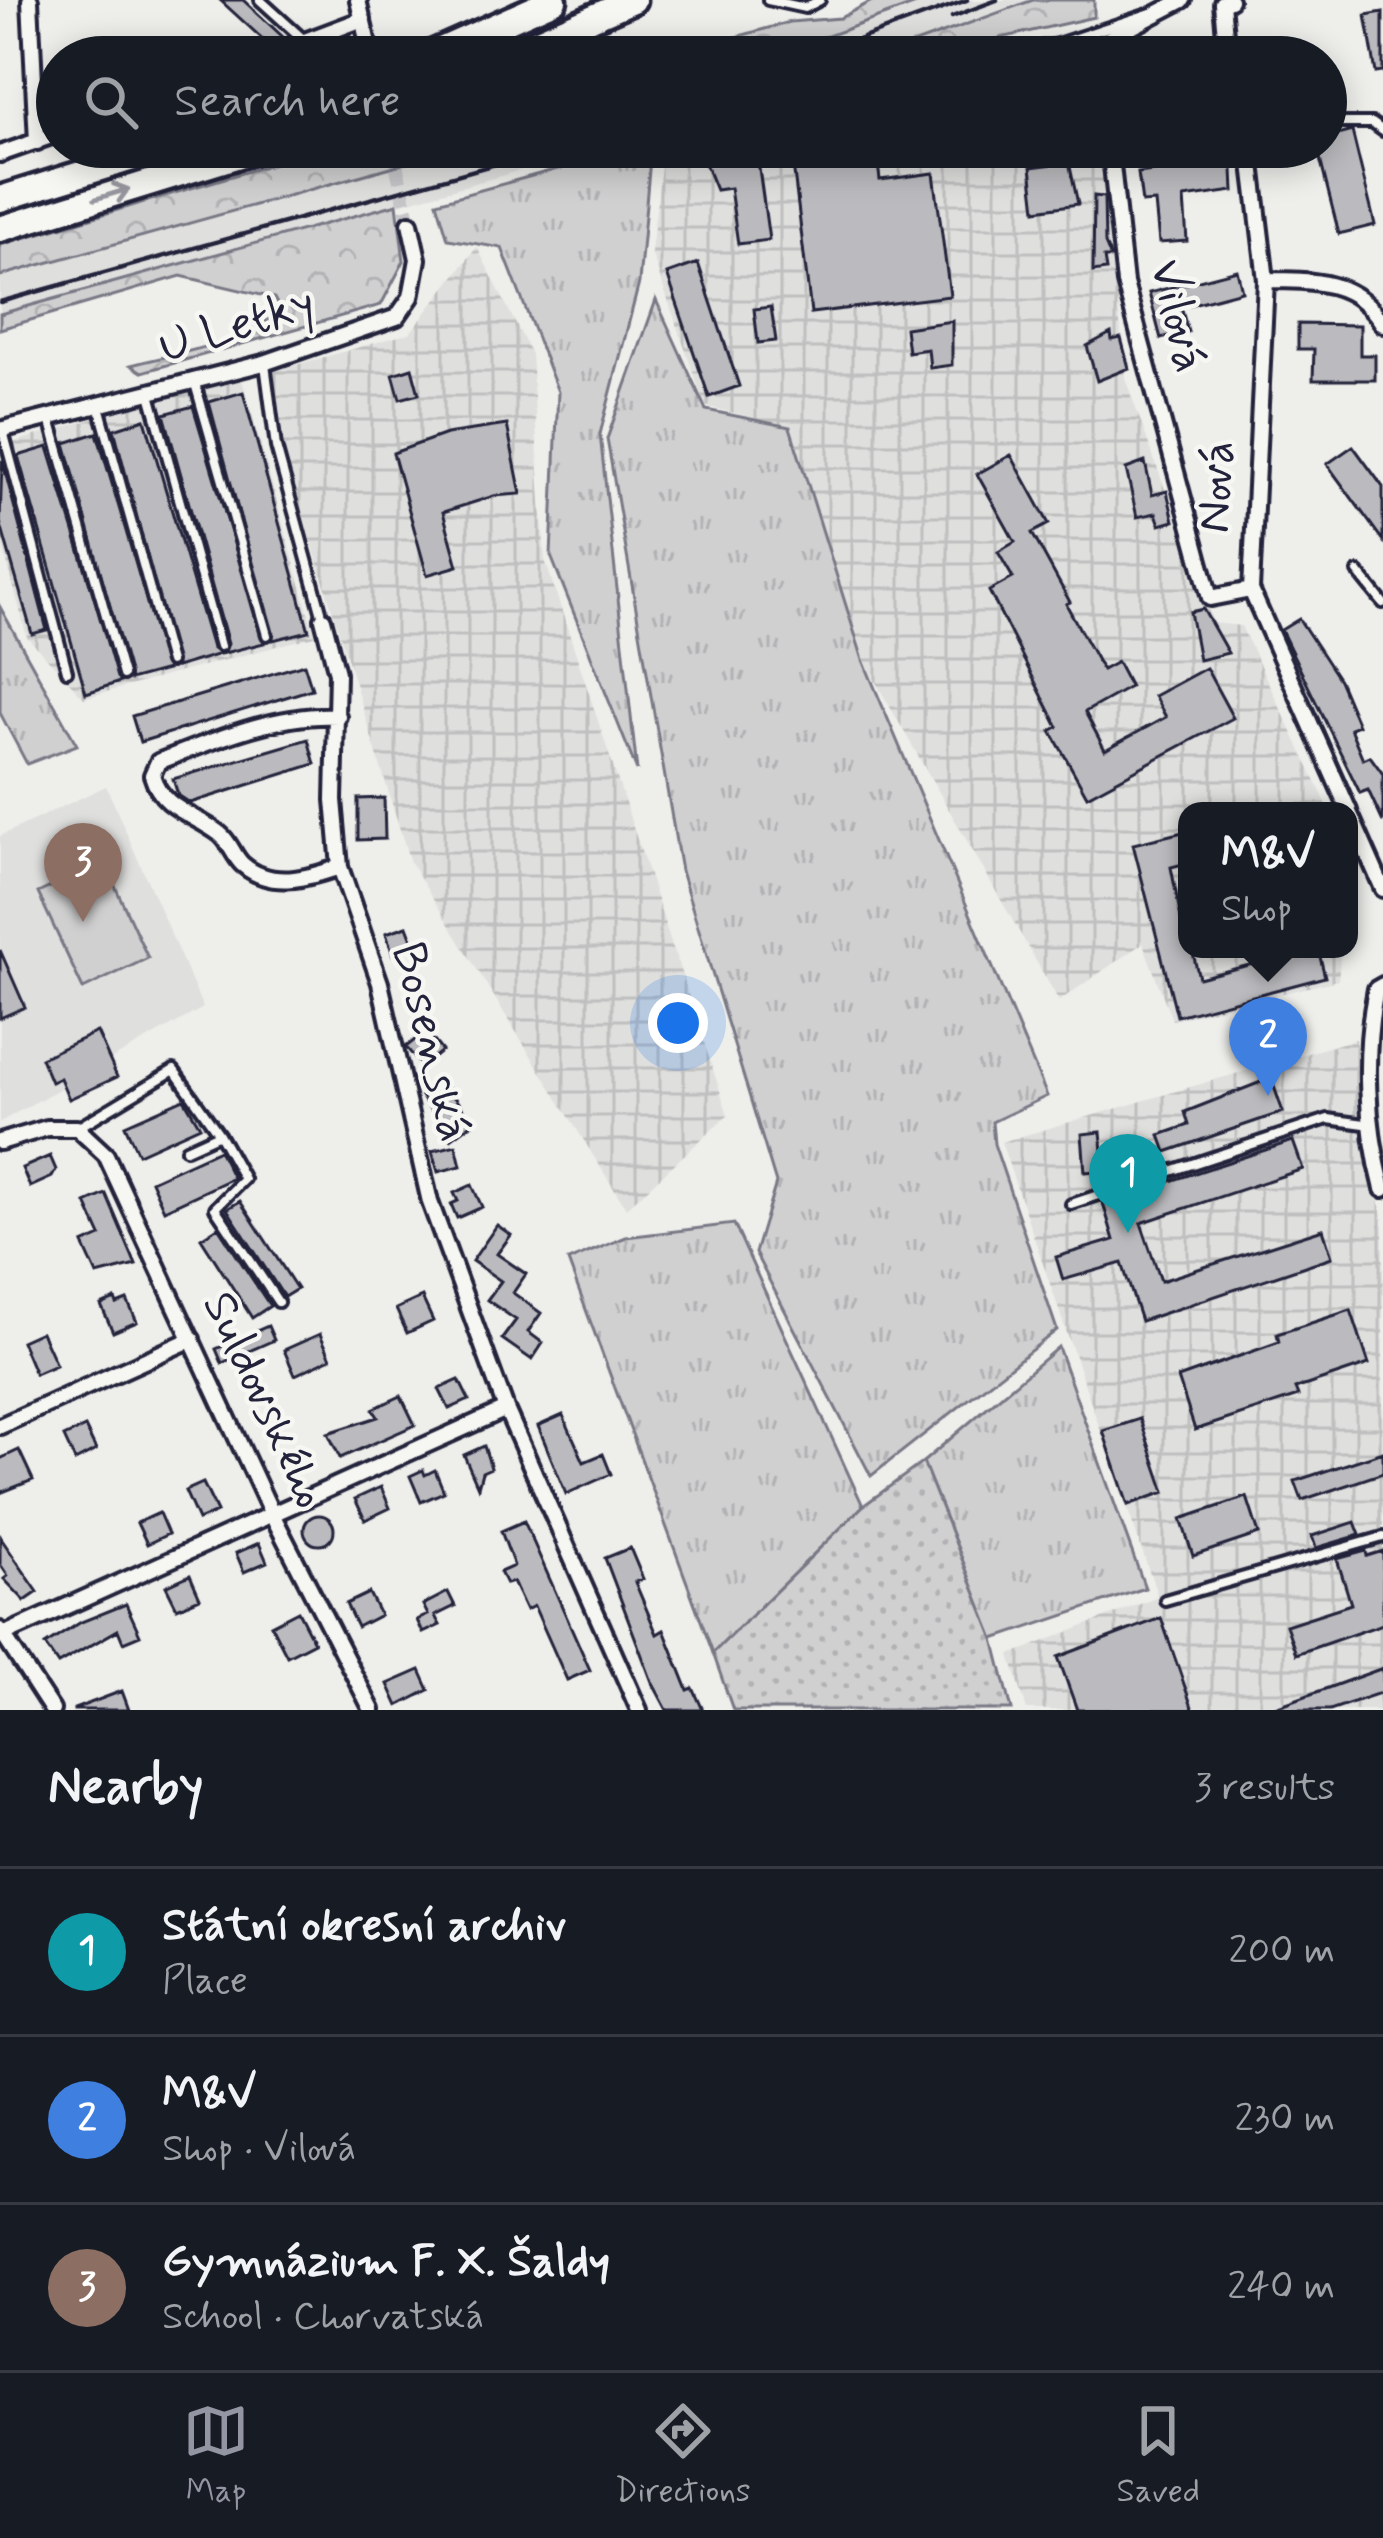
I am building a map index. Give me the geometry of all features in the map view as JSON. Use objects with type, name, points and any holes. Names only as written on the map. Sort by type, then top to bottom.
[{"type":"highway","points":[[472,36],[554,0]]},
{"type":"highway","points":[[550,36],[633,1]]},
{"type":"highway","points":[[0,199],[100,168]]},
{"type":"highway","points":[[0,229],[197,168]]},
{"type":"street","points":[[30,0],[36,122]]},
{"type":"street","points":[[358,0],[366,36]]},
{"type":"street","points":[[1115,36],[1183,0]]},
{"type":"street","points":[[1223,1],[1226,36]]},
{"type":"street","points":[[319,36],[362,20]]},
{"type":"street","points":[[0,154],[36,142]]},
{"type":"street","name":"Vilová","points":[[1112,168],[1125,284],[1210,598],[1251,590]]},
{"type":"street","name":"Nová","points":[[1253,168],[1266,280],[1251,590],[1345,802]]},
{"type":"street","name":"U Letky","points":[[1,430],[264,363],[397,317],[411,297],[418,259],[410,223]]},
{"type":"street","points":[[1266,280],[1343,287],[1370,304],[1383,324]]},
{"type":"street","name":"Bosenská","points":[[323,619],[337,673],[334,800],[340,867],[380,983],[430,1202],[506,1409],[638,1710]]},
{"type":"street","points":[[338,716],[287,720],[180,753],[158,762],[152,775],[156,788],[181,813],[219,833],[242,863],[257,873],[289,881],[340,867]]},
{"type":"street","name":"Nová","points":[[1358,832],[1383,889]]},
{"type":"street","points":[[1383,985],[1376,989],[1366,1040],[1383,1189]]},
{"type":"street","points":[[0,1142],[47,1129],[77,1128]]},
{"type":"street","name":"Suldovského","points":[[77,1128],[106,1155],[272,1514],[372,1710]]},
{"type":"street","points":[[0,1426],[192,1339]]},
{"type":"street","points":[[52,1710],[2,1632],[506,1409]]},
{"type":"lane","points":[[260,0],[300,36]]},
{"type":"lane","points":[[767,0],[805,8],[820,0]]},
{"type":"lane","points":[[1079,36],[1144,13],[1162,12]]},
{"type":"lane","points":[[1347,123],[1372,123],[1383,131]]},
{"type":"lane","name":"Bosenská","points":[[264,363],[276,446],[323,619]]},
{"type":"lane","points":[[194,378],[267,635]]},
{"type":"lane","points":[[149,393],[220,646]]},
{"type":"lane","points":[[99,406],[170,662]]},
{"type":"lane","points":[[50,418],[123,675]]},
{"type":"lane","points":[[1,430],[67,670]]},
{"type":"lane","points":[[1358,572],[1383,603]]},
{"type":"lane","points":[[77,1128],[174,1070],[244,1179],[214,1208],[278,1302]]},
{"type":"lane","points":[[1071,1204],[1328,1119],[1374,1125]]},
{"type":"lane","points":[[186,1150],[219,1134]]},
{"type":"lane","points":[[1165,1600],[1383,1537]]},
{"type":"shaded area","points":[[927,0],[1033,0],[934,36],[828,36]]},
{"type":"shaded area","points":[[388,168],[529,168],[0,314],[0,277]]},
{"type":"shaded area","points":[[661,168],[1106,168],[1125,378],[1213,623],[1241,626],[1326,802],[1178,802],[1178,958],[1340,958],[1338,980],[1172,1020],[1143,943],[1059,1001],[863,660],[790,427],[705,406],[651,252]]},
{"type":"shaded area","points":[[477,247],[531,354],[545,560],[728,1115],[626,1208],[410,862],[260,375],[410,333]]},
{"type":"shaded area","points":[[241,376],[315,636],[84,698],[27,637],[0,536],[0,446]]},
{"type":"shaded area","points":[[106,786],[203,1008],[0,1122],[0,836]]},
{"type":"shaded area","points":[[1356,1039],[1367,1165],[1383,1215],[1383,1710],[1027,1710],[1010,1655],[1158,1597],[1001,1142]]},
{"type":"green space","points":[[874,0],[927,0],[828,36],[740,36],[790,22],[840,18]]},
{"type":"green space","points":[[1033,0],[1094,0],[1094,17],[1010,36],[934,36]]},
{"type":"green space","points":[[258,168],[388,168],[0,276],[0,245]]},
{"type":"green space","points":[[561,168],[649,168],[639,283],[600,434],[637,771],[551,556],[558,392],[502,248],[448,239],[437,202]]},
{"type":"green space","points":[[397,204],[404,261],[381,305],[142,372],[131,365],[210,346],[265,322],[280,310],[274,298],[181,276],[0,329],[0,314]]},
{"type":"green space","points":[[656,300],[706,410],[790,427],[863,660],[1047,1096],[992,1122],[994,1144],[1057,1330],[871,1476],[755,1253],[776,1183],[681,871],[607,439]]},
{"type":"green space","points":[[0,607],[77,745],[27,764],[0,713]]},
{"type":"green space","points":[[104,862],[148,958],[83,989],[38,893]]},
{"type":"green space","points":[[734,1224],[863,1506],[713,1653],[568,1261],[626,1237]]},
{"type":"green space","points":[[1058,1347],[1145,1588],[994,1639],[923,1462]]},
{"type":"green space","points":[[923,1462],[994,1639],[1012,1710],[733,1710],[713,1653],[863,1506]]},
{"type":"building","points":[[220,0],[243,0],[282,36],[259,36]]},
{"type":"building","points":[[1383,12],[1383,72],[1376,73],[1366,15]]},
{"type":"building","points":[[1352,131],[1375,225],[1339,234],[1322,168],[1347,168],[1347,132]]},
{"type":"building","points":[[707,168],[759,168],[769,240],[738,244],[730,188],[716,190]]},
{"type":"building","points":[[793,168],[879,168],[880,180],[934,173],[950,296],[811,313]]},
{"type":"building","points":[[1031,168],[1070,168],[1078,204],[1036,210]]},
{"type":"building","points":[[1233,168],[1234,191],[1184,198],[1187,241],[1159,243],[1155,202],[1142,203],[1138,173]]},
{"type":"building","points":[[1094,196],[1104,197],[1105,244],[1111,258],[1104,258],[1106,270],[1093,272]]},
{"type":"building","points":[[698,263],[739,386],[709,397],[667,274]]},
{"type":"building","points":[[1237,270],[1242,291],[1181,307],[1188,332],[1161,339],[1149,293]]},
{"type":"building","points":[[771,307],[776,341],[758,343],[754,309]]},
{"type":"building","points":[[952,321],[952,365],[930,368],[928,349],[908,352],[905,328]]},
{"type":"building","points":[[1298,324],[1360,325],[1360,355],[1375,355],[1375,380],[1313,380],[1314,349],[1298,349]]},
{"type":"building","points":[[1111,333],[1112,340],[1121,338],[1129,368],[1097,381],[1087,346]]},
{"type":"building","points":[[412,368],[419,394],[400,399],[393,374]]},
{"type":"building","points":[[243,392],[309,631],[273,640],[209,402]]},
{"type":"building","points":[[193,406],[264,643],[224,653],[228,644],[164,414]]},
{"type":"building","points":[[145,419],[212,648],[220,654],[176,667],[114,429]]},
{"type":"building","points":[[507,425],[521,494],[494,496],[443,512],[458,566],[427,575],[393,453],[446,434]]},
{"type":"building","points":[[97,433],[167,670],[130,680],[65,443]]},
{"type":"building","points":[[1353,446],[1383,487],[1383,541],[1327,464]]},
{"type":"building","points":[[48,447],[120,682],[86,693],[18,456]]},
{"type":"building","points":[[1011,455],[1049,524],[1032,533],[1070,602],[1066,604],[1102,670],[1117,662],[1130,687],[1085,712],[1105,750],[1166,717],[1154,696],[1206,668],[1233,718],[1087,796],[1051,731],[1058,727],[989,591],[1013,578],[998,552],[1015,542],[977,474]]},
{"type":"building","points":[[2,460],[47,630],[32,634],[0,522]]},
{"type":"building","points":[[1145,462],[1152,495],[1167,491],[1174,521],[1160,525],[1156,513],[1137,517],[1126,469]]},
{"type":"building","points":[[1203,609],[1228,653],[1199,660],[1190,612]]},
{"type":"building","points":[[1299,619],[1339,680],[1358,725],[1350,728],[1363,759],[1370,756],[1383,774],[1383,822],[1368,790],[1360,793],[1281,630]]},
{"type":"building","points":[[304,664],[312,689],[140,742],[132,716]]},
{"type":"building","points":[[308,739],[315,764],[190,803],[178,795],[173,779]]},
{"type":"building","points":[[384,798],[385,839],[358,840],[358,799]]},
{"type":"building","points":[[1178,833],[1178,865],[1171,867],[1178,903],[1178,958],[1194,958],[1199,978],[1276,958],[1320,958],[1325,977],[1177,1016],[1133,844]]},
{"type":"building","points":[[407,926],[415,947],[393,955],[386,933]]},
{"type":"building","points":[[0,950],[25,1007],[0,1018]]},
{"type":"building","points":[[426,1031],[442,1051],[422,1067],[406,1047]]},
{"type":"building","points":[[97,1032],[117,1077],[69,1099],[60,1078],[51,1082],[41,1058]]},
{"type":"building","points":[[1271,1078],[1283,1112],[1166,1152],[1160,1135],[1189,1125],[1185,1112]]},
{"type":"building","points":[[442,1081],[473,1123],[451,1139],[421,1096]]},
{"type":"building","points":[[184,1099],[200,1126],[138,1154],[125,1125]]},
{"type":"building","points":[[1101,1132],[1105,1170],[1085,1172],[1082,1134]]},
{"type":"building","points":[[1293,1141],[1303,1169],[1141,1223],[1161,1281],[1323,1229],[1332,1257],[1141,1321],[1122,1263],[1063,1280],[1056,1257],[1114,1240],[1103,1203]]},
{"type":"building","points":[[456,1145],[461,1166],[438,1172],[432,1151]]},
{"type":"building","points":[[219,1150],[233,1178],[164,1210],[151,1181]]},
{"type":"building","points":[[50,1156],[56,1170],[52,1177],[30,1187],[22,1168]]},
{"type":"building","points":[[472,1185],[482,1207],[457,1218],[451,1204],[458,1201],[454,1193]]},
{"type":"building","points":[[106,1194],[136,1265],[97,1275],[83,1244],[101,1236],[86,1203]]},
{"type":"building","points":[[240,1201],[297,1289],[284,1297],[227,1209]]},
{"type":"building","points":[[497,1225],[511,1235],[497,1254],[526,1274],[513,1293],[541,1313],[528,1332],[543,1343],[532,1360],[502,1339],[516,1320],[487,1300],[501,1281],[472,1261]]},
{"type":"building","points":[[218,1227],[270,1306],[252,1318],[201,1238]]},
{"type":"building","points":[[422,1297],[433,1321],[407,1333],[396,1309]]},
{"type":"building","points":[[115,1299],[117,1304],[127,1300],[137,1322],[113,1332],[101,1305]]},
{"type":"building","points":[[1351,1310],[1369,1364],[1295,1389],[1298,1396],[1195,1430],[1178,1378],[1279,1342],[1277,1334]]},
{"type":"building","points":[[268,1326],[274,1340],[222,1363],[216,1349]]},
{"type":"building","points":[[41,1332],[56,1365],[35,1374],[21,1341]]},
{"type":"building","points":[[320,1334],[331,1358],[295,1375],[284,1350]]},
{"type":"building","points":[[459,1380],[469,1400],[449,1409],[439,1389]]},
{"type":"building","points":[[401,1396],[415,1425],[340,1458],[328,1433],[378,1417],[373,1409]]},
{"type":"building","points":[[563,1415],[584,1462],[603,1454],[611,1474],[566,1494],[538,1426]]},
{"type":"building","points":[[1140,1419],[1165,1492],[1128,1505],[1103,1431]]},
{"type":"building","points":[[85,1427],[96,1450],[75,1461],[64,1437]]},
{"type":"building","points":[[484,1446],[491,1468],[482,1472],[478,1487],[464,1455]]},
{"type":"building","points":[[19,1450],[33,1480],[0,1493],[0,1459]]},
{"type":"building","points":[[1383,1452],[1383,1473],[1302,1500],[1295,1481]]},
{"type":"building","points":[[423,1470],[425,1475],[435,1470],[444,1492],[421,1502],[410,1476]]},
{"type":"building","points":[[203,1483],[217,1512],[198,1520],[185,1491]]},
{"type":"building","points":[[381,1487],[390,1508],[365,1520],[355,1499]]},
{"type":"building","points":[[1247,1497],[1259,1534],[1193,1556],[1181,1519]]},
{"type":"building","points":[[159,1513],[168,1534],[147,1544],[137,1523]]},
{"type":"building","points":[[319,1515],[330,1519],[334,1530],[330,1541],[319,1545],[308,1541],[304,1530],[308,1519]]},
{"type":"building","points":[[524,1521],[590,1670],[567,1680],[534,1606],[526,1610],[513,1582],[506,1584],[500,1572],[514,1566],[501,1531]]},
{"type":"building","points":[[1355,1522],[1360,1535],[1316,1548],[1312,1536]]},
{"type":"building","points":[[0,1537],[38,1592],[25,1601],[4,1579],[8,1576],[0,1564]]},
{"type":"building","points":[[259,1543],[267,1562],[244,1572],[236,1553]]},
{"type":"building","points":[[630,1548],[643,1579],[635,1582],[657,1634],[664,1630],[688,1690],[693,1688],[703,1710],[667,1710],[652,1682],[605,1558]]},
{"type":"building","points":[[1366,1551],[1367,1556],[1383,1551],[1383,1624],[1296,1654],[1286,1625],[1351,1604],[1337,1559]]},
{"type":"building","points":[[190,1575],[200,1598],[177,1608],[166,1586]]},
{"type":"building","points":[[448,1592],[455,1606],[435,1616],[440,1625],[423,1633],[417,1620],[428,1615],[423,1605]]},
{"type":"building","points":[[369,1593],[380,1615],[357,1627],[346,1604]]},
{"type":"building","points":[[126,1604],[140,1635],[123,1642],[118,1630],[58,1664],[45,1645],[81,1622]]},
{"type":"building","points":[[298,1611],[314,1642],[287,1656],[271,1625]]},
{"type":"building","points":[[1161,1618],[1193,1710],[1077,1710],[1058,1657]]},
{"type":"building","points":[[1383,1668],[1383,1692],[1330,1710],[1267,1710]]},
{"type":"building","points":[[420,1670],[429,1690],[398,1706],[388,1684]]},
{"type":"building","points":[[122,1691],[129,1710],[74,1710],[74,1709]]},
{"type":"tunnel","points":[[397,168],[410,223]]},
{"type":"railway","points":[[868,36],[967,0]]},
{"type":"railway","points":[[952,17],[997,0]]},
{"type":"railway","points":[[0,302],[482,168]]},
{"type":"place","name":"Gymnázium F. X. Šaldy","points":[[83,922]]},
{"type":"place","name":"M&V","points":[[1268,1096]]},
{"type":"place","name":"Státní okresní archiv","points":[[1128,1233]]}]
